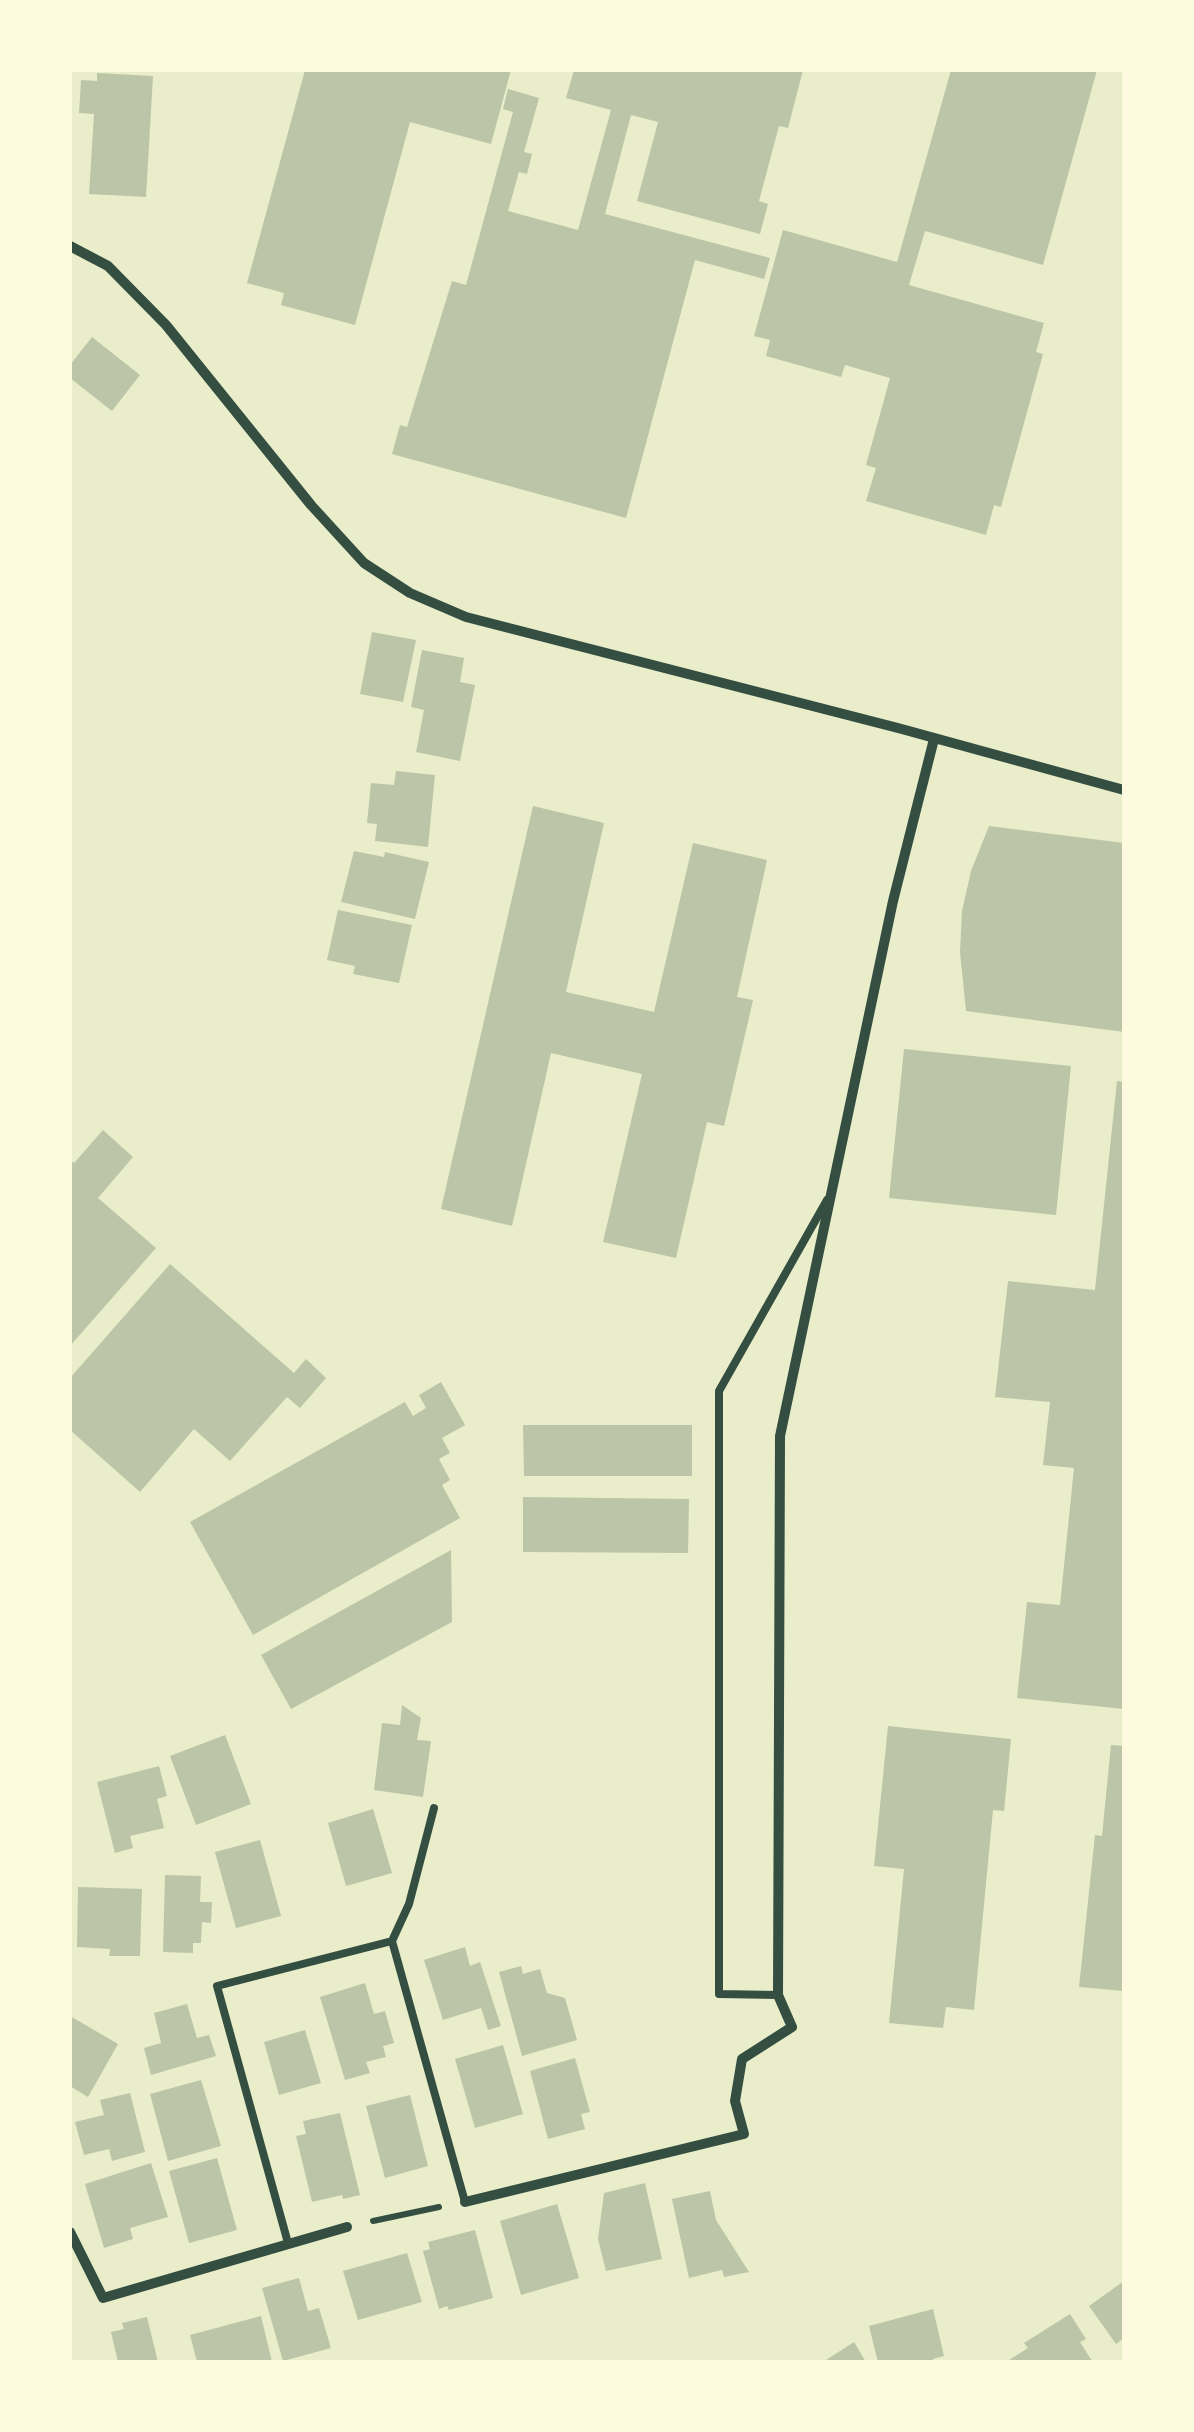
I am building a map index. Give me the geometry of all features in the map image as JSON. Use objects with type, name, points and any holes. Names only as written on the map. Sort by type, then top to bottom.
[{"type":"street","points":[[70,246],[108,266],[166,325],[350,548],[410,593],[466,617],[1124,790]]},
{"type":"street","points":[[464,2202],[744,2134],[735,2100],[742,2059],[792,2027],[778,1995],[780,1436],[893,901],[934,739]]},
{"type":"street","points":[[70,2232],[102,2298],[347,2227]]},
{"type":"lane","points":[[778,1995],[719,1994],[718,1390],[832,1191]]},
{"type":"lane","points":[[434,1808],[409,1904],[392,1941],[464,2202]]},
{"type":"lane","points":[[288,2243],[217,1986],[392,1941]]},
{"type":"path","points":[[347,2227],[464,2202]]},
{"type":"building","points":[[305,70],[511,70],[491,144],[410,122],[355,325],[281,305],[284,293],[247,283]]},
{"type":"building","points":[[574,70],[803,70],[788,128],[779,126],[759,201],[768,204],[760,234],[637,201],[658,122],[631,115],[605,214],[770,258],[764,279],[695,260],[626,518],[392,454],[400,425],[407,427],[452,281],[466,285],[513,112],[503,109],[508,89],[539,98],[524,152],[532,154],[527,174],[519,172],[508,211],[578,230],[611,110],[566,98]]},
{"type":"building","points":[[951,70],[1097,70],[1043,265],[925,231],[909,285],[1044,323],[1036,352],[1043,354],[1001,507],[994,505],[986,535],[866,501],[876,468],[866,465],[890,378],[845,365],[841,377],[766,356],[770,340],[754,336],[783,230],[897,262]]},
{"type":"building","points":[[97,73],[153,76],[146,197],[89,194],[94,114],[79,113],[81,80],[97,81]]},
{"type":"building","points":[[92,337],[140,375],[112,411],[70,378],[70,365]]},
{"type":"building","points":[[372,632],[416,640],[403,702],[360,694]]},
{"type":"building","points":[[422,650],[464,658],[460,682],[475,685],[460,761],[416,752],[424,710],[411,707]]},
{"type":"building","points":[[396,771],[435,775],[428,847],[375,841],[377,824],[367,823],[371,783],[394,785]]},
{"type":"building","points":[[533,806],[604,823],[566,992],[654,1012],[693,843],[767,860],[737,997],[753,1000],[724,1126],[707,1122],[676,1258],[603,1242],[642,1074],[551,1053],[512,1226],[441,1209]]},
{"type":"building","points":[[989,826],[1124,843],[1124,1032],[966,1011],[960,952],[962,911],[971,871]]},
{"type":"building","points":[[354,851],[384,857],[385,852],[429,862],[415,919],[341,902]]},
{"type":"building","points":[[338,910],[412,925],[399,983],[353,974],[355,966],[327,960]]},
{"type":"building","points":[[904,1049],[1071,1066],[1056,1215],[889,1198]]},
{"type":"building","points":[[1117,1081],[1124,1082],[1124,1709],[1017,1698],[1027,1602],[1060,1605],[1074,1468],[1043,1465],[1050,1402],[995,1397],[1008,1281],[1095,1290]]},
{"type":"building","points":[[103,1130],[133,1157],[98,1198],[156,1248],[70,1346],[70,1160],[74,1163]]},
{"type":"building","points":[[170,1264],[294,1373],[306,1359],[326,1378],[300,1408],[287,1397],[230,1461],[194,1429],[140,1492],[70,1430],[70,1378]]},
{"type":"building","points":[[441,1382],[465,1425],[442,1438],[450,1453],[439,1459],[450,1480],[442,1485],[460,1518],[253,1635],[190,1522],[405,1402],[413,1416],[426,1408],[419,1395]]},
{"type":"building","points":[[523,1425],[692,1425],[692,1476],[524,1476]]},
{"type":"building","points":[[523,1497],[689,1499],[688,1553],[523,1552]]},
{"type":"building","points":[[451,1550],[452,1622],[291,1709],[261,1655]]},
{"type":"building","points":[[402,1705],[421,1718],[417,1740],[431,1741],[423,1797],[374,1790],[382,1723],[400,1725]]},
{"type":"building","points":[[888,1726],[1011,1739],[1004,1811],[993,1810],[974,2010],[946,2007],[943,2028],[889,2023],[904,1869],[874,1866]]},
{"type":"building","points":[[225,1735],[251,1804],[196,1825],[170,1756]]},
{"type":"building","points":[[1111,1745],[1124,1746],[1124,1991],[1079,1987],[1095,1835],[1102,1836]]},
{"type":"building","points":[[159,1766],[167,1796],[157,1799],[164,1828],[130,1836],[133,1848],[115,1853],[97,1782]]},
{"type":"building","points":[[373,1809],[392,1873],[346,1886],[328,1823]]},
{"type":"building","points":[[260,1840],[281,1916],[236,1928],[215,1852]]},
{"type":"building","points":[[165,1875],[201,1876],[200,1902],[212,1902],[211,1923],[202,1922],[201,1943],[193,1943],[193,1953],[163,1952]]},
{"type":"building","points":[[78,1887],[142,1889],[140,1956],[109,1956],[110,1949],[77,1947]]},
{"type":"building","points":[[465,1947],[470,1966],[480,1962],[501,2026],[488,2030],[481,2008],[443,2020],[424,1960]]},
{"type":"building","points":[[521,1966],[523,1974],[540,1969],[547,1993],[565,1998],[577,2040],[522,2056],[499,1972]]},
{"type":"building","points":[[365,1983],[374,2014],[385,2011],[394,2043],[383,2046],[386,2057],[366,2062],[370,2073],[345,2080],[320,1997]]},
{"type":"building","points":[[187,2004],[197,2038],[209,2035],[216,2056],[151,2075],[144,2048],[161,2043],[154,2013]]},
{"type":"building","points":[[70,2016],[118,2044],[88,2097],[70,2086]]},
{"type":"building","points":[[305,2030],[321,2083],[279,2095],[264,2042]]},
{"type":"building","points":[[503,2045],[523,2114],[475,2128],[455,2059]]},
{"type":"building","points":[[575,2058],[590,2112],[581,2114],[585,2129],[548,2139],[530,2071]]},
{"type":"building","points":[[201,2080],[221,2146],[168,2161],[150,2094]]},
{"type":"building","points":[[130,2093],[145,2152],[112,2161],[109,2149],[84,2155],[75,2122],[104,2115],[100,2100]]},
{"type":"building","points":[[410,2095],[428,2166],[385,2178],[366,2106]]},
{"type":"building","points":[[340,2113],[360,2195],[312,2202],[296,2136],[306,2134],[303,2121]]},
{"type":"building","points":[[217,2158],[237,2230],[189,2243],[169,2171]]},
{"type":"building","points":[[151,2163],[168,2217],[130,2228],[133,2239],[104,2248],[85,2184]]},
{"type":"building","points":[[645,2183],[662,2259],[606,2271],[598,2239],[604,2193]]},
{"type":"building","points":[[710,2191],[716,2220],[749,2272],[724,2277],[722,2270],[689,2278],[672,2199]]},
{"type":"building","points":[[557,2204],[579,2278],[521,2295],[500,2221]]},
{"type":"building","points":[[475,2230],[493,2298],[439,2309],[423,2251],[430,2249],[428,2242]]},
{"type":"building","points":[[407,2253],[422,2302],[358,2320],[343,2271]]},
{"type":"building","points":[[299,2278],[308,2311],[319,2308],[331,2348],[283,2361],[262,2288]]},
{"type":"building","points":[[1124,2281],[1124,2338],[1116,2344],[1089,2306]]},
{"type":"building","points":[[933,2309],[944,2356],[933,2362],[878,2362],[869,2326]]},
{"type":"building","points":[[1070,2314],[1086,2339],[1080,2342],[1092,2361],[1006,2362],[1028,2348],[1024,2343]]},
{"type":"building","points":[[261,2316],[272,2362],[197,2362],[190,2335]]},
{"type":"building","points":[[147,2317],[158,2362],[118,2362],[111,2332],[124,2329],[122,2323]]},
{"type":"building","points":[[854,2342],[866,2362],[823,2362]]}]
